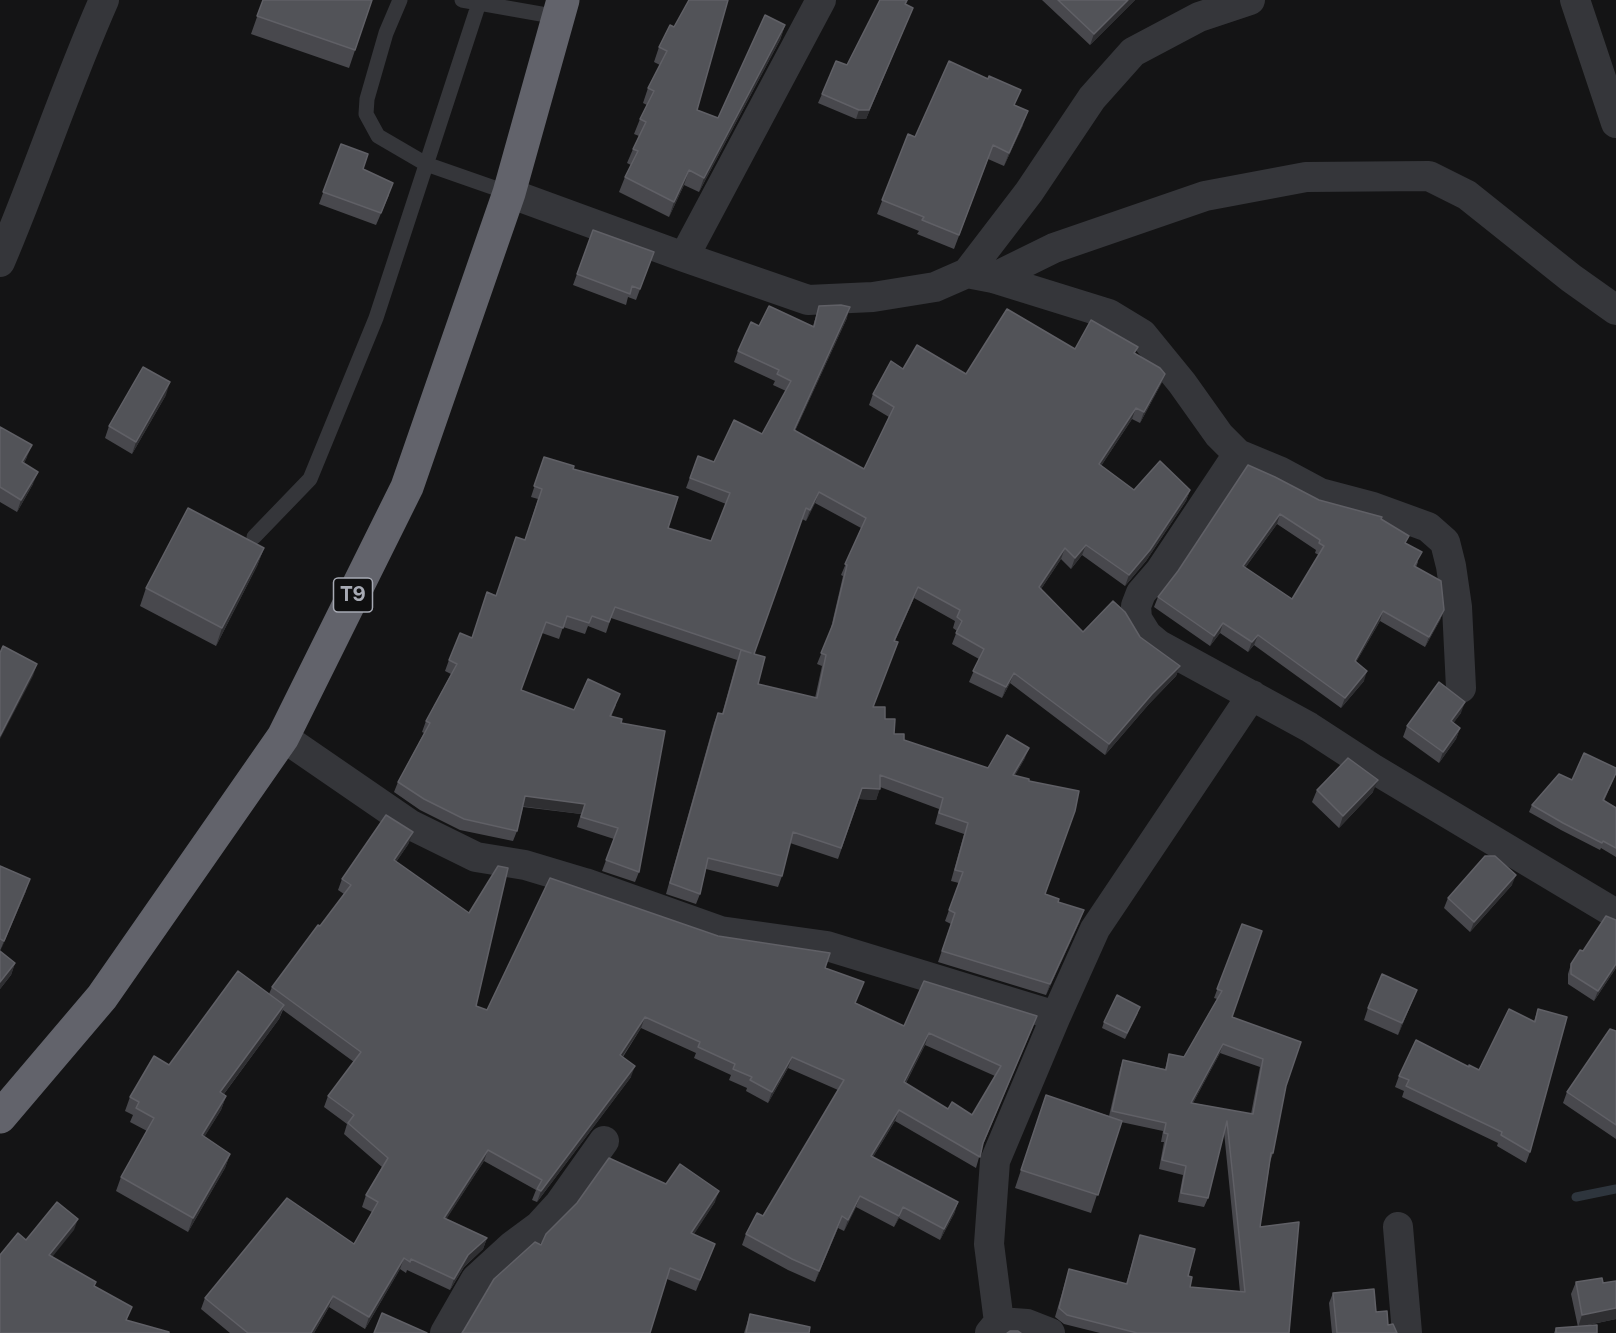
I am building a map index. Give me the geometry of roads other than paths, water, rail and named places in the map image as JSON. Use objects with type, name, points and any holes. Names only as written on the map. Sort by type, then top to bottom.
[{"type":"highway","name":"T9","points":[[0,1118],[102,997],[283,737],[407,487],[509,193],[561,8]]},
{"type":"street","points":[[0,262],[80,54],[104,0]]},
{"type":"street","points":[[684,257],[821,0]]},
{"type":"street","points":[[980,275],[1029,192],[1092,98],[1133,52],[1199,17],[1250,0]]},
{"type":"street","points":[[1575,0],[1616,123]]},
{"type":"street","points":[[509,193],[808,300],[873,297],[935,287],[980,275],[1205,196],[1306,177],[1429,176],[1467,195],[1571,278],[1616,310]]},
{"type":"street","points":[[980,275],[1109,314],[1142,334],[1182,383],[1219,435],[1238,454],[1279,471],[1320,493],[1373,507],[1428,527],[1445,542],[1457,607],[1461,688]]},
{"type":"street","points":[[1238,454],[1160,571],[1141,593],[1136,606],[1137,619],[1147,635],[1309,727],[1401,786],[1616,914]]},
{"type":"street","points":[[1050,1333],[1027,1324],[995,1328],[989,1244],[995,1161],[1095,929],[1252,695]]},
{"type":"street","points":[[283,737],[411,825],[476,857],[525,865],[585,883],[720,931],[828,946],[1056,1016]]},
{"type":"street","points":[[445,1333],[476,1279],[512,1246],[539,1226],[604,1141]]},
{"type":"street","points":[[1398,1227],[1407,1333]]},
{"type":"lane","points":[[400,0],[386,33],[367,99],[366,114],[378,136],[426,164],[509,193]]},
{"type":"lane","points":[[462,0],[561,8]]},
{"type":"lane","points":[[254,537],[310,479],[376,318],[479,3]]},
{"type":"waterway","points":[[1576,1197],[1616,1189]]}]
